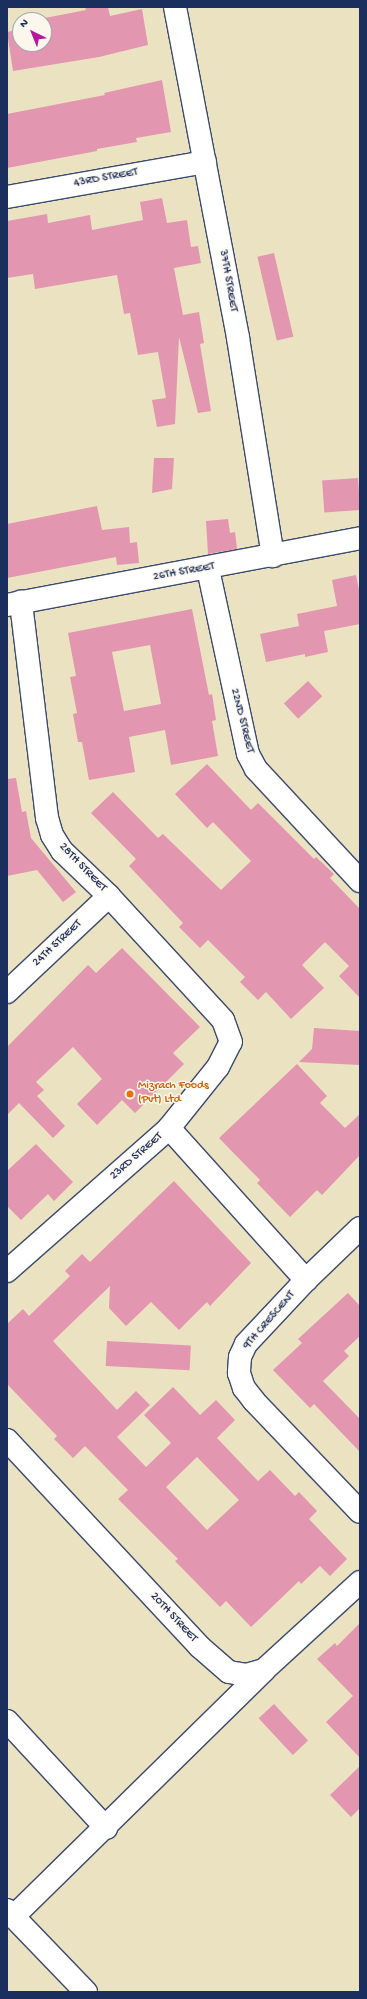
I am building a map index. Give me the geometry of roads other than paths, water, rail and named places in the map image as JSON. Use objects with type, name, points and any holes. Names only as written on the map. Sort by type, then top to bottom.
[{"type":"street","name":"37TH STREET","points":[[175,7],[238,338],[273,556]]},
{"type":"street","name":"43RD STREET","points":[[7,197],[205,162]]},
{"type":"street","name":"26TH STREET","points":[[14,604],[208,569],[360,538]]},
{"type":"street","name":"22ND STREET","points":[[208,569],[248,754],[256,770],[360,881]]},
{"type":"street","name":"28TH STREET","points":[[14,604],[47,818],[52,835],[62,851],[109,896],[224,1020]]},
{"type":"street","name":"24TH STREET","points":[[7,992],[109,896]]},
{"type":"street","name":"23RD STREET","points":[[7,1271],[169,1128],[218,1067],[231,1042],[224,1020]]},
{"type":"street","points":[[169,1128],[306,1280]]},
{"type":"street","name":"9TH CRESCENT","points":[[360,1228],[306,1280],[246,1344],[240,1357],[239,1373],[244,1388],[254,1401],[360,1511]]},
{"type":"street","name":"20TH STREET","points":[[7,1440],[213,1660],[229,1672],[240,1674],[264,1670]]},
{"type":"street","points":[[86,1992],[10,1913],[106,1828],[264,1670],[360,1582]]},
{"type":"street","points":[[7,1721],[106,1828]]},
{"type":"place","name":"Mizrach Foods (Pvt) Ltd","points":[[130,1094]]}]
